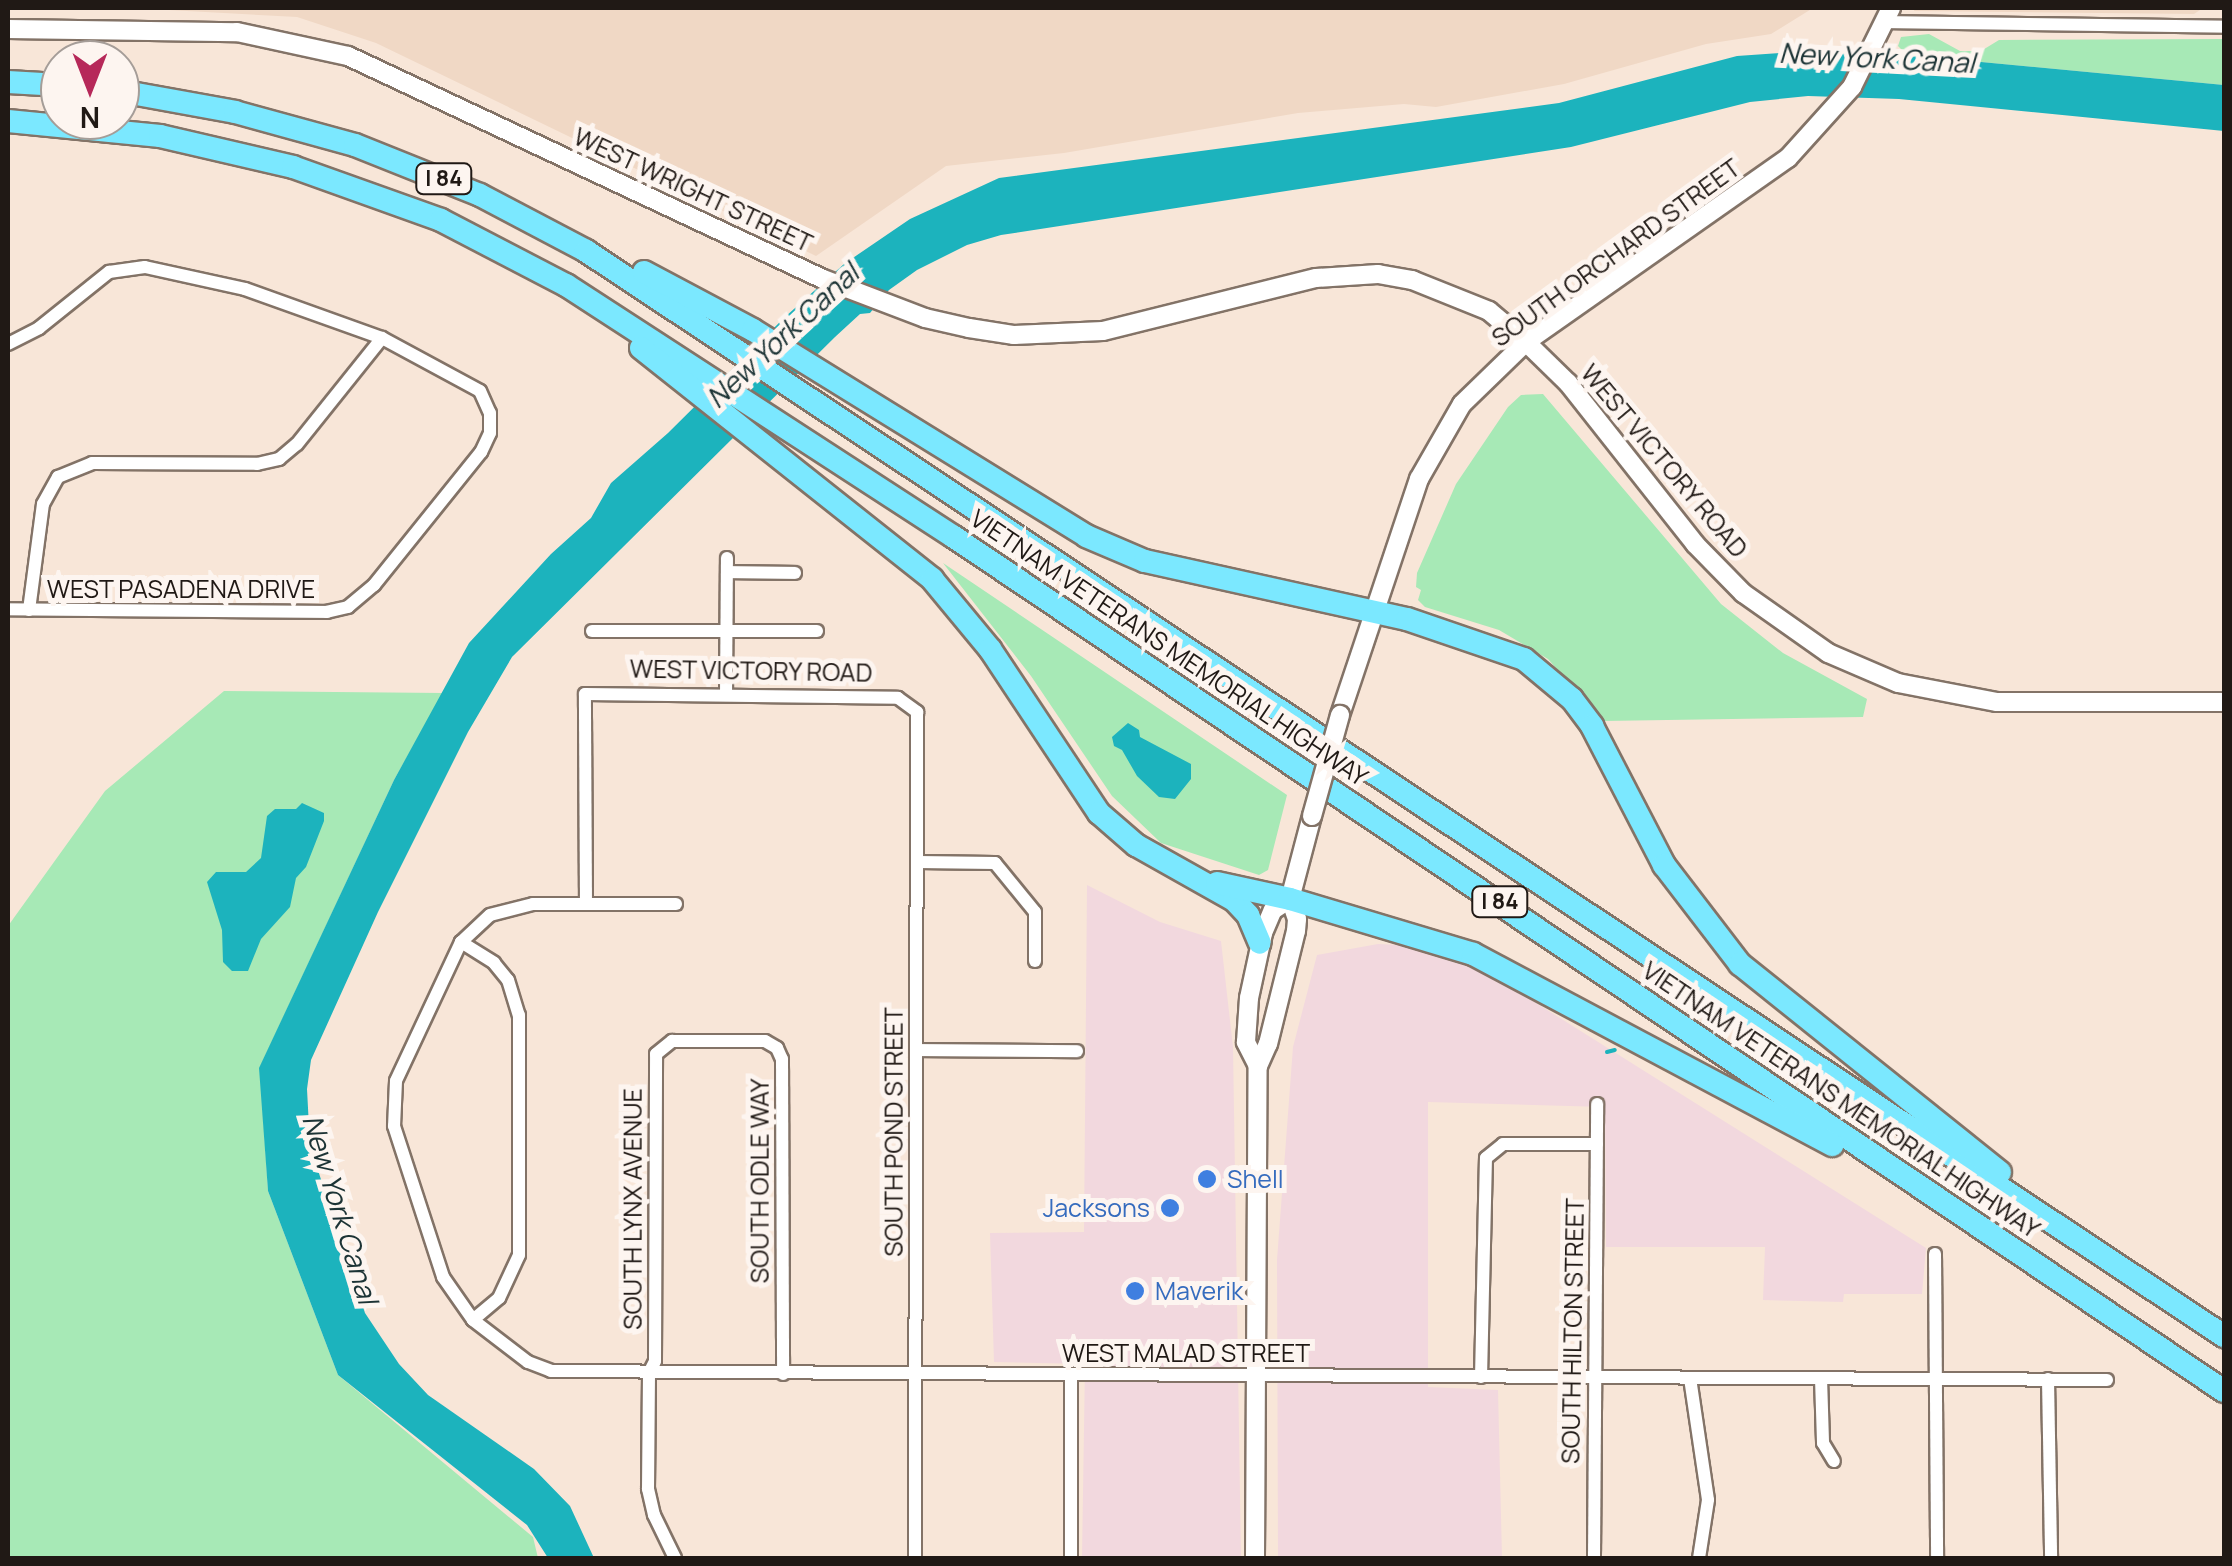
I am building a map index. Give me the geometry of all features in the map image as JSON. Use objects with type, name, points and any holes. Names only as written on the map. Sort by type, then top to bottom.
[{"type":"highway","points":[[8,82],[40,84]]},
{"type":"highway","name":"VIETNAM VETERANS MEMORIAL HIGHWAY","points":[[140,95],[315,132],[480,195],[618,270],[2224,1336]]},
{"type":"highway","name":"I 84","points":[[8,121],[160,136],[293,167],[442,220],[566,285],[700,384]]},
{"type":"highway","points":[[480,195],[616,257],[753,330],[1086,536],[1146,561],[1204,577],[1373,611],[1498,646],[1545,674],[1592,726],[1664,865],[1740,964],[2129,1272]]},
{"type":"highway","points":[[700,384],[753,437],[932,578],[990,648],[1086,794],[1117,830],[1159,860],[1204,880],[1290,899],[1473,954],[1954,1210]]},
{"type":"highway","name":"VIETNAM VETERANS MEMORIAL HIGHWAY","points":[[700,384],[772,420],[1593,964],[2224,1391]]},
{"type":"highway","points":[[1204,880],[1248,915],[1260,942]]},
{"type":"main road","name":"SOUTH ORCHARD STREET","points":[[1254,1558],[1258,1066],[1268,1044],[1296,931],[1297,918],[1290,899],[1312,816],[1373,611],[1419,479],[1462,404],[1526,342],[1770,173],[1806,142],[1845,96],[1889,15]]},
{"type":"main road","name":"WEST WRIGHT STREET","points":[[8,29],[237,32],[348,56],[824,279],[882,303],[969,328],[1058,335],[1149,323],[1316,278],[1378,274],[1412,280],[1490,311],[1526,342]]},
{"type":"main road","name":"WEST VICTORY ROAD","points":[[1526,342],[1568,383],[1695,544],[1732,582],[1796,634],[1828,653],[1898,683],[1997,702],[2224,702]]},
{"type":"main road","name":"SOUTH ORCHARD STREET","points":[[1258,1066],[1246,1042],[1260,942],[1273,910],[1290,899]]},
{"type":"street","points":[[1889,15],[2224,27]]},
{"type":"street","points":[[8,344],[39,328],[94,281],[126,267],[145,267],[245,289],[382,338],[297,444],[279,459],[256,464],[92,463],[58,478],[43,504],[29,610]]},
{"type":"street","name":"WEST PASADENA DRIVE","points":[[8,609],[327,612],[348,607],[374,585],[481,452],[490,433],[490,413],[480,392],[465,380],[382,338]]},
{"type":"street","points":[[726,695],[727,565],[795,573]]},
{"type":"street","points":[[592,632],[817,631]]},
{"type":"street","name":"WEST VICTORY ROAD","points":[[586,904],[585,694],[898,698],[913,706]]},
{"type":"street","name":"SOUTH POND STREET","points":[[913,706],[918,720],[915,1558]]},
{"type":"street","points":[[918,862],[995,863],[1034,912],[1034,961]]},
{"type":"street","points":[[461,942],[494,963],[508,980],[519,1015],[519,1255],[499,1298],[473,1320],[436,1261],[392,1110],[400,1067],[461,942],[490,916],[510,907],[676,904]]},
{"type":"street","name":"SOUTH ODLE WAY","points":[[662,1046],[672,1041],[765,1041],[777,1048],[782,1059],[783,1374]]},
{"type":"street","name":"SOUTH LYNX AVENUE","points":[[662,1046],[656,1054],[655,1361],[650,1373],[648,1489],[654,1516],[675,1558]]},
{"type":"street","points":[[917,1050],[1077,1051]]},
{"type":"street","name":"SOUTH HILTON STREET","points":[[1594,1558],[1597,1104]]},
{"type":"street","points":[[1481,1377],[1486,1158],[1503,1144],[1597,1144]]},
{"type":"street","points":[[1935,1254],[1938,1558]]},
{"type":"street","name":"WEST MALAD STREET","points":[[473,1320],[528,1362],[552,1370],[2107,1380]]},
{"type":"street","points":[[1071,1558],[1072,1375]]},
{"type":"street","points":[[1690,1378],[1708,1500],[1699,1558]]},
{"type":"street","points":[[1821,1378],[1823,1442],[1834,1461]]},
{"type":"street","points":[[2048,1380],[2051,1558]]},
{"type":"shaded area","points":[[132,8],[1813,8],[1771,34],[1706,44],[1564,84],[1436,107],[1404,104],[1298,113],[1064,153],[946,166],[816,256],[376,43],[297,17]]},
{"type":"shaded area","points":[[2203,8],[2194,14],[1914,11]]},
{"type":"shaded area","points":[[1087,885],[1160,922],[1221,941],[1233,1047],[1241,1558],[1082,1558],[1085,1364],[994,1362],[990,1233],[1084,1232]]},
{"type":"shaded area","points":[[1378,944],[1399,945],[1482,969],[1926,1248],[1922,1294],[1844,1294],[1843,1302],[1763,1300],[1765,1247],[1606,1247],[1605,1107],[1428,1102],[1428,1387],[1498,1390],[1502,1558],[1278,1558],[1277,1260],[1293,1047],[1317,955]]},
{"type":"green space","points":[[1929,34],[1960,51],[1981,51],[1999,40],[2224,39],[2224,85],[1907,55],[1898,46],[1901,37]]},
{"type":"green space","points":[[1543,394],[1721,604],[1783,653],[1867,699],[1863,717],[1603,721],[1548,659],[1499,630],[1425,607],[1418,600],[1421,590],[1416,587],[1417,573],[1456,484],[1508,407],[1521,395]]},
{"type":"green space","points":[[943,563],[1287,795],[1268,870],[1259,875],[1161,843],[1112,796],[1031,676]]},
{"type":"green space","points":[[224,691],[443,693],[394,780],[260,1067],[268,1191],[338,1375],[533,1537],[538,1558],[8,1558],[8,926],[105,791]]},
{"type":"water","name":"New York Canal","points":[[1794,52],[1907,55],[2224,85],[2224,131],[1899,99],[1808,96],[1750,102],[1571,147],[1001,235],[967,245],[917,270],[889,290],[870,313],[860,314],[835,337],[512,657],[468,732],[378,912],[311,1060],[307,1089],[310,1146],[365,1313],[399,1364],[428,1395],[534,1469],[570,1506],[594,1558],[548,1558],[527,1525],[338,1375],[268,1191],[259,1068],[394,780],[469,643],[551,554],[591,518],[611,483],[668,433],[785,317],[844,264],[910,219],[999,178],[1559,103],[1737,56]]},
{"type":"water","points":[[1128,723],[1139,730],[1140,737],[1191,764],[1191,779],[1175,799],[1159,797],[1137,776],[1122,750],[1114,746],[1112,737]]},
{"type":"water","points":[[302,803],[324,813],[324,821],[306,867],[296,878],[290,907],[261,939],[248,971],[232,971],[223,962],[222,930],[207,882],[216,872],[246,872],[261,858],[267,816],[275,809],[296,809]]},
{"type":"waterway","points":[[1607,1052],[1615,1050]]},
{"type":"place","name":"Shell","points":[[1207,1179]]},
{"type":"place","name":"Jacksons","points":[[1170,1208]]},
{"type":"place","name":"Maverik","points":[[1135,1291]]}]
